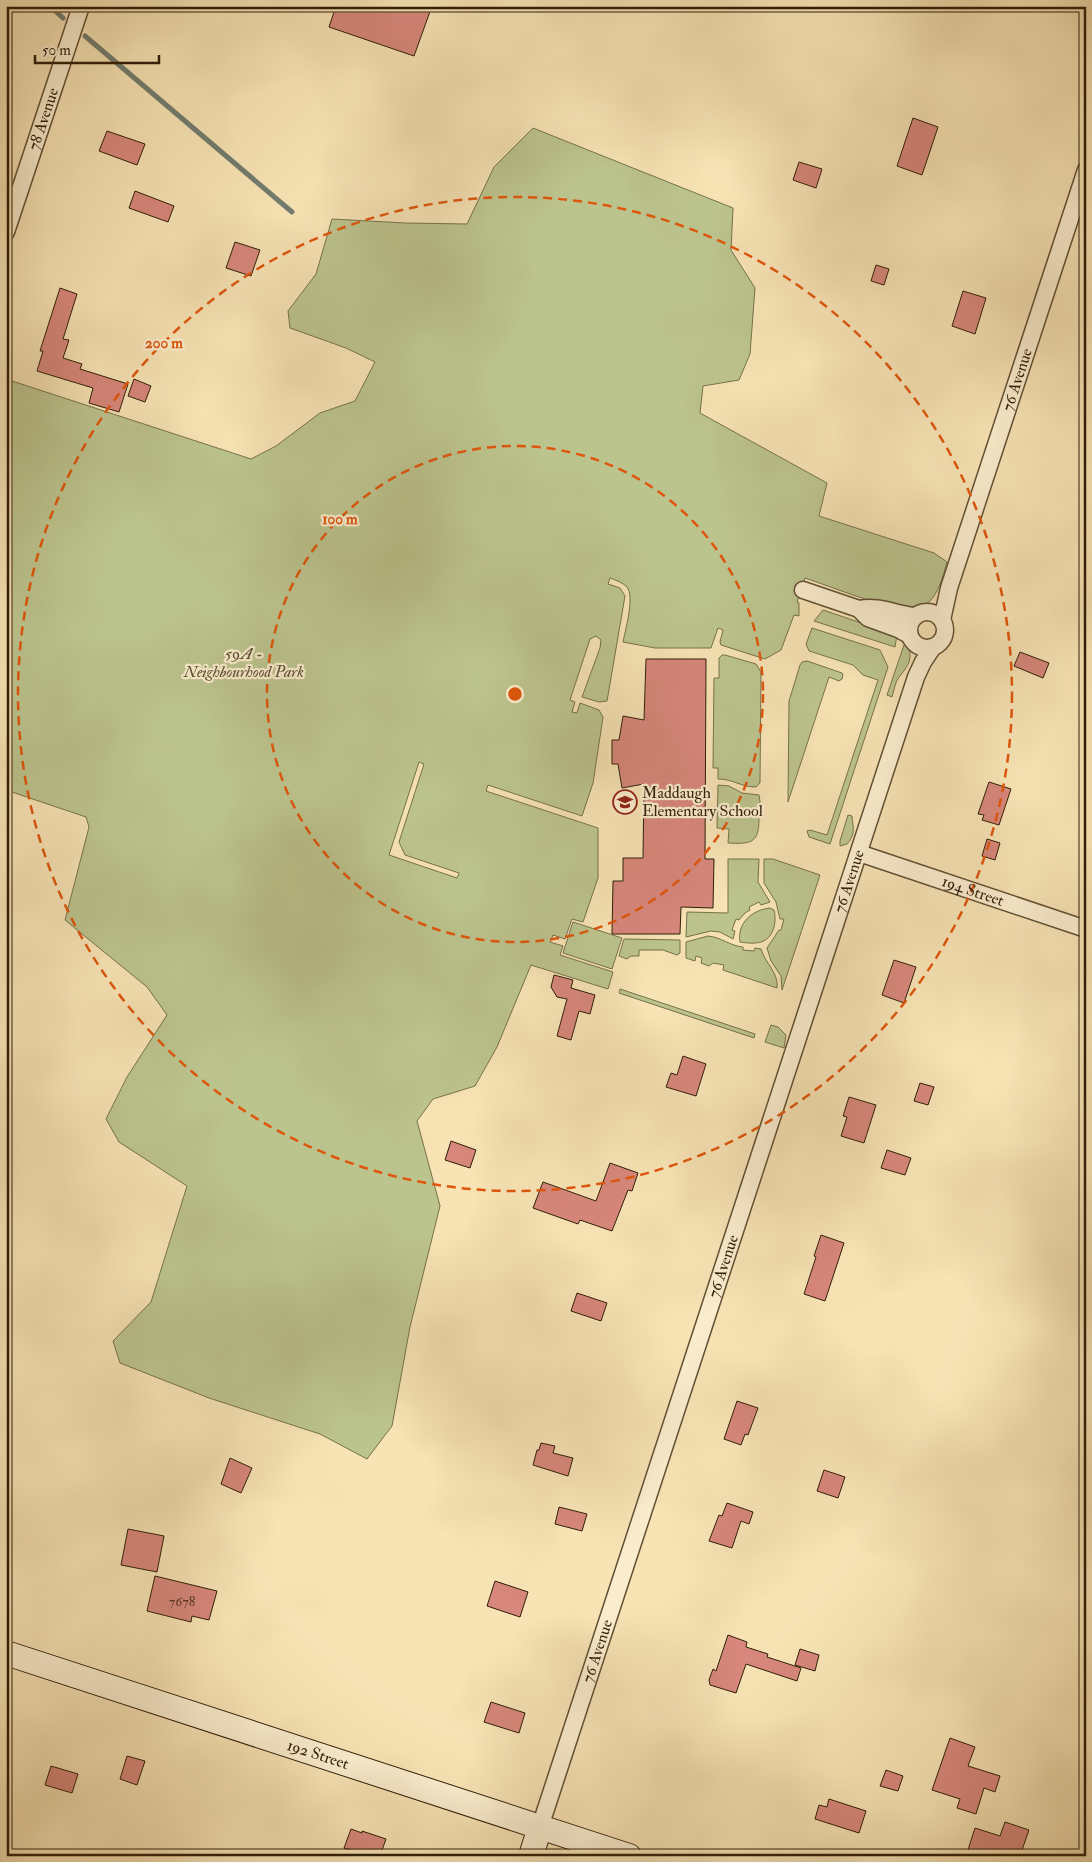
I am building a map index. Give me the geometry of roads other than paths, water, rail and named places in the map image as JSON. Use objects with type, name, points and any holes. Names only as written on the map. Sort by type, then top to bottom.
[{"type":"main road","name":"192 Street","points":[[6,1653],[629,1856]]},
{"type":"main road","name":"76 Avenue","points":[[531,1856],[540,1827]]},
{"type":"street","name":"78 Avenue","points":[[6,232],[81,6]]},
{"type":"street","name":"76 Avenue","points":[[929,616],[949,588],[1086,170]]},
{"type":"street","points":[[803,590],[859,609],[868,618],[898,629],[920,643],[941,642],[945,634],[929,616],[902,615],[873,607],[859,609]]},
{"type":"street","points":[[920,643],[909,624],[929,616]]},
{"type":"street","name":"76 Avenue","points":[[540,1827],[916,678],[923,662],[920,643]]},
{"type":"street","name":"194 Street","points":[[859,853],[1086,929]]},
{"type":"waterway","points":[[50,6],[63,18]]},
{"type":"waterway","points":[[85,36],[292,212]]},
{"type":"place","name":"Maddaugh Elementary School","points":[[625,802]]},
{"type":"park label","name":"59A - Neighbourhood Park","points":[[244,663]]}]
